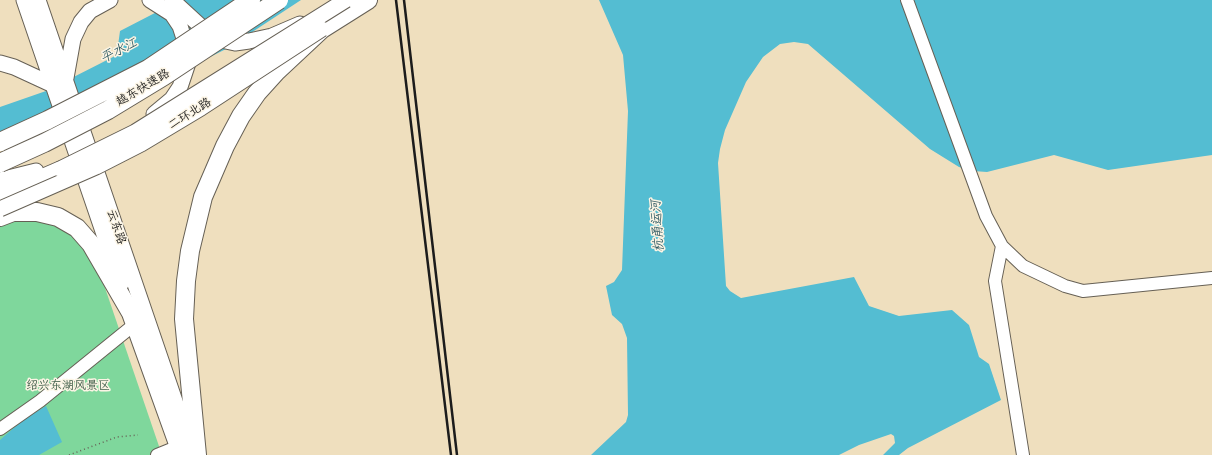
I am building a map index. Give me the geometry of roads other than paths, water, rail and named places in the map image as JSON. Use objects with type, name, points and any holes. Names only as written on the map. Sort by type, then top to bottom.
[{"type":"highway","name":"越东快速路","points":[[0,142],[48,120],[148,69],[251,0]]},
{"type":"highway","name":"越东快速路","points":[[0,163],[44,144],[108,110],[164,76],[279,0]]},
{"type":"highway","name":"二环北路","points":[[324,21],[368,0]]},
{"type":"highway","points":[[197,455],[184,319],[186,281],[195,226],[203,196],[225,146],[241,116],[257,93],[324,21]]},
{"type":"highway","points":[[0,216],[14,212],[38,212],[58,217],[77,228],[91,244],[106,266],[133,319],[185,452]]},
{"type":"main road","name":"云东路","points":[[24,0],[60,82]]},
{"type":"main road","name":"云东路","points":[[38,0],[60,82],[71,116],[185,452]]},
{"type":"main road","points":[[0,63],[60,82],[73,38],[81,22],[90,11],[102,3],[110,0]]},
{"type":"main road","points":[[172,0],[209,34],[221,40],[235,43],[272,36],[324,21]]},
{"type":"main road","name":"二环北路","points":[[0,209],[96,168],[141,144],[200,108],[324,21],[346,0]]},
{"type":"main road","points":[[135,132],[148,118],[172,99],[180,87],[188,63],[187,44],[180,26],[172,14],[153,2]]},
{"type":"main road","name":"二环北路","points":[[0,195],[60,169],[135,132],[324,21]]},
{"type":"main road","name":"云东路","points":[[71,116],[106,245],[133,319]]},
{"type":"main road","points":[[0,180],[47,168],[60,169]]},
{"type":"street","points":[[907,0],[986,216],[1002,246],[1023,266],[1065,286],[1084,291],[1212,278]]},
{"type":"street","points":[[1002,246],[995,280],[1024,455]]},
{"type":"street","points":[[0,429],[40,401],[133,319]]},
{"type":"street","points":[[157,455],[185,452]]},
{"type":"water","name":"平水江","points":[[180,0],[301,0],[228,48],[162,81],[48,124],[0,148],[0,107],[46,91],[113,57],[117,53],[120,31]]},
{"type":"water","name":"杭甬运河","points":[[599,0],[1212,0],[1212,155],[1108,170],[1054,155],[987,172],[973,171],[959,167],[930,149],[808,44],[794,42],[780,44],[763,57],[746,82],[725,130],[720,149],[718,163],[726,286],[730,291],[741,298],[854,277],[869,306],[899,316],[952,310],[969,325],[979,357],[989,364],[1001,400],[908,448],[899,455],[883,455],[895,443],[894,436],[891,434],[859,445],[839,455],[591,455],[626,422],[628,415],[627,338],[622,324],[612,315],[606,286],[614,282],[622,270],[628,111],[623,55]]},
{"type":"water","points":[[46,406],[62,442],[39,455],[0,455],[0,440],[24,419]]},
{"type":"railway","points":[[396,0],[451,455]]},
{"type":"railway","points":[[404,0],[457,455]]},
{"type":"park label","name":"绍兴东湖风景区","points":[[68,386]]}]
